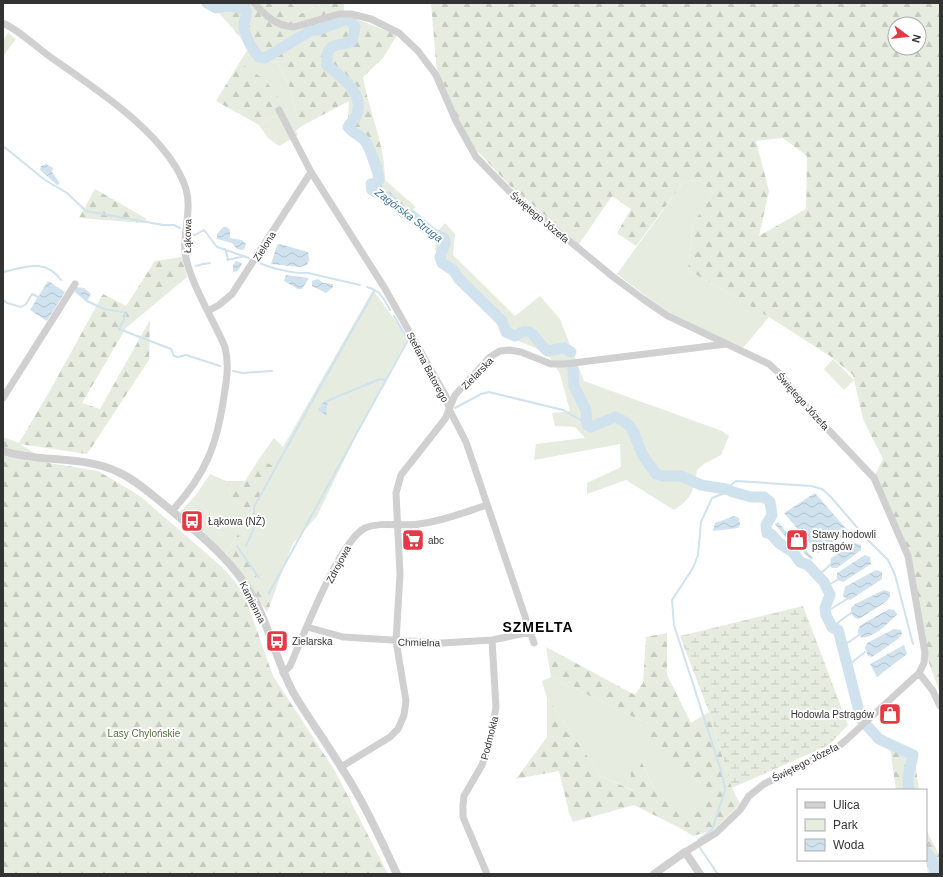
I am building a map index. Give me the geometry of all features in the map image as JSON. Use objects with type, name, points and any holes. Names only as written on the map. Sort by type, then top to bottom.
[{"type":"street","name":"Świętego Józefa","points":[[254,3],[272,21],[286,26],[294,27],[340,14],[351,14],[371,19],[399,33],[418,51],[436,75],[456,121],[472,151],[489,172],[509,191],[612,276],[668,316],[769,364],[874,478],[908,556],[925,653],[924,663],[919,673],[859,729],[835,749],[764,784],[749,796],[740,810],[716,833],[685,852],[654,874]]},
{"type":"street","name":"Łąkowa","points":[[3,23],[102,94],[157,141],[181,176],[186,190],[185,252],[190,272],[225,347],[228,360],[223,406],[213,450],[203,470],[185,497],[172,511]]},
{"type":"street","name":"Stefana Batorego","points":[[279,110],[311,172],[366,258],[420,349],[448,400],[449,409],[466,442],[534,643]]},
{"type":"street","name":"Zielona","points":[[208,311],[219,305],[232,294],[311,172]]},
{"type":"street","points":[[3,398],[75,284]]},
{"type":"street","name":"Zielarska","points":[[341,767],[390,737],[398,728],[404,715],[406,701],[396,641],[400,574],[399,525],[396,493],[397,484],[401,474],[445,419],[455,395],[490,357],[500,352],[509,350],[521,352],[552,364],[565,364],[726,344]]},
{"type":"street","name":"Kamienna","points":[[3,451],[21,455],[94,464],[110,468],[127,476],[172,511],[223,556],[243,581],[258,608],[283,673],[302,708],[341,767],[381,840],[397,874]]},
{"type":"street","name":"Zdrojowa","points":[[283,673],[290,666],[341,553],[365,528],[377,525],[418,524],[439,520],[487,504]]},
{"type":"street","name":"Chmielna","points":[[307,627],[342,637],[442,643],[492,640],[531,632]]},
{"type":"street","name":"Podmokła","points":[[487,874],[463,817],[463,805],[464,796],[482,765],[492,732],[496,707],[492,640]]},
{"type":"street","points":[[919,673],[933,691],[940,706]]},
{"type":"street","points":[[685,852],[700,874]]},
{"type":"green space","points":[[210,3],[291,3],[300,14],[323,3],[344,3],[344,14],[397,35],[383,58],[363,77],[380,141],[385,180],[416,207],[412,210],[393,206],[374,188],[375,173],[365,152],[358,139],[350,136],[344,127],[348,118],[349,101],[300,127],[289,85],[277,62],[264,60],[250,54],[243,65],[265,80],[287,109],[259,125],[216,101],[249,47]]},
{"type":"green space","points":[[291,3],[323,3],[300,14]]},
{"type":"green space","points":[[431,3],[940,3],[940,693],[925,652],[910,557],[875,475],[883,459],[863,419],[853,375],[830,356],[769,317],[688,270],[693,224],[713,193],[701,181],[685,180],[636,246],[617,233],[631,209],[612,196],[579,244],[509,185],[471,144],[437,73]],"holes":[[[783,138],[807,156],[806,209],[759,236],[769,191],[756,141]]]},
{"type":"green space","points":[[8,33],[16,39],[3,56],[3,40]]},
{"type":"green space","points":[[250,53],[264,60],[277,62],[289,85],[300,127],[296,131],[298,135],[279,146],[268,138],[259,125],[287,109],[243,65]]},
{"type":"green space","points":[[685,180],[701,181],[713,193],[693,224],[688,270],[769,317],[743,348],[672,314],[617,274]]},
{"type":"green space","points":[[95,189],[147,219],[143,223],[79,218]]},
{"type":"green space","points":[[445,223],[455,234],[453,255],[515,316],[540,296],[560,319],[584,381],[722,431],[729,436],[721,455],[704,464],[697,470],[693,489],[688,498],[680,506],[674,510],[626,480],[587,494],[587,483],[621,467],[620,444],[534,460],[536,444],[585,438],[575,427],[555,426],[552,413],[570,411],[560,374],[546,352],[508,337],[435,250],[436,233]]},
{"type":"green space","name":"Lasy Chylońskie","points":[[182,257],[187,277],[126,328],[82,403],[100,409],[150,320],[149,360],[87,454],[20,444],[49,463],[98,471],[140,496],[222,567],[243,591],[273,676],[335,771],[388,874],[3,874],[3,437],[19,443],[52,387],[103,294],[126,306],[155,261]]},
{"type":"green space","points":[[373,290],[408,338],[363,421],[317,516],[292,545],[270,605],[264,589],[238,547],[245,533],[242,528],[226,554],[180,512],[196,495],[210,474],[226,481],[232,499],[251,513],[275,468],[259,459],[274,438],[283,447]]},
{"type":"green space","points":[[833,359],[854,380],[844,390],[824,369]]},
{"type":"green space","points":[[259,459],[275,467],[251,513],[232,499],[226,481],[245,481]]},
{"type":"green space","points":[[242,528],[245,533],[238,547],[264,589],[270,605],[267,612],[226,554]]},
{"type":"green space","points":[[803,606],[848,725],[829,745],[732,788],[709,712],[680,636]]},
{"type":"green space","points":[[667,633],[667,675],[691,723],[709,712],[732,788],[740,804],[714,830],[693,836],[634,805],[573,822],[569,813],[559,771],[516,779],[547,737],[547,698],[601,776],[634,791],[628,761],[642,763],[655,791],[687,821],[707,787],[653,748],[648,724],[551,677],[546,647],[635,695],[643,683],[646,637]]},
{"type":"green space","points":[[551,677],[648,724],[654,748],[707,787],[687,822],[655,791],[642,763],[635,791],[601,776],[547,698],[542,681]]},
{"type":"green space","points":[[890,747],[914,754],[919,789],[896,789]]},
{"type":"green space","points":[[927,832],[940,856],[940,874],[928,874],[926,861]]},
{"type":"water","points":[[46,164],[53,168],[52,172],[59,184],[57,185],[40,170],[41,166]]},
{"type":"water","points":[[223,227],[227,227],[230,230],[230,238],[242,240],[246,244],[244,250],[237,249],[232,243],[217,239],[217,234]]},
{"type":"water","points":[[280,244],[308,252],[309,260],[307,265],[300,267],[271,264],[277,245]]},
{"type":"water","points":[[236,261],[242,263],[239,269],[233,272],[233,265]]},
{"type":"water","points":[[286,275],[309,278],[302,289],[298,289],[284,281]]},
{"type":"water","points":[[318,279],[323,283],[333,284],[333,287],[326,293],[312,286],[312,281]]},
{"type":"water","points":[[48,281],[65,292],[47,321],[30,310]]},
{"type":"water","points":[[75,287],[84,288],[91,294],[87,301],[74,290]]},
{"type":"water","points":[[325,400],[328,402],[326,411],[327,416],[318,410]]},
{"type":"water","points":[[815,493],[849,532],[818,553],[784,513]]},
{"type":"water","points":[[734,516],[739,518],[740,525],[738,528],[713,531],[715,523]]},
{"type":"water","points":[[778,522],[793,540],[790,543],[775,524]]},
{"type":"water","points":[[798,542],[813,558],[811,560],[796,544]]},
{"type":"water","points":[[855,543],[861,545],[861,550],[837,568],[832,568],[830,565],[831,558]]},
{"type":"water","points":[[865,555],[870,557],[871,564],[843,582],[837,580],[837,573]]},
{"type":"water","points":[[876,570],[882,572],[882,579],[850,600],[843,596],[845,587]]},
{"type":"water","points":[[884,590],[890,592],[890,596],[887,601],[859,619],[855,618],[851,613],[851,608],[855,604]]},
{"type":"water","points":[[889,609],[894,610],[897,614],[875,633],[869,636],[861,637],[858,633],[858,629],[861,625]]},
{"type":"water","points":[[894,629],[901,630],[902,634],[898,639],[872,657],[868,656],[865,648],[867,643]]},
{"type":"water","points":[[904,645],[907,654],[877,677],[870,664]]},
{"type":"waterway","name":"Zagórska Struga","points":[[207,3],[216,8],[231,6],[246,10],[247,14],[244,29],[247,38],[259,57],[265,58],[312,30],[318,30],[347,19],[352,22],[355,27],[352,41],[331,48],[328,51],[327,65],[350,86],[357,99],[357,114],[348,127],[365,141],[374,160],[379,180],[376,183],[371,184],[372,190],[388,198],[403,212],[411,215],[432,233],[444,238],[445,243],[440,257],[442,263],[453,270],[459,279],[502,321],[506,332],[515,336],[527,332],[531,333],[548,351],[564,348],[571,352]]},
{"type":"waterway","name":"Zagórska Struga","points":[[246,10],[247,3]]},
{"type":"waterway","points":[[3,146],[45,180],[67,193],[86,211],[163,225],[174,225],[180,228]]},
{"type":"waterway","points":[[191,234],[195,235],[204,230],[217,247],[249,258]]},
{"type":"waterway","points":[[225,249],[228,259]]},
{"type":"waterway","points":[[227,260],[245,256]]},
{"type":"waterway","points":[[257,262],[282,270],[296,273],[308,273],[360,285]]},
{"type":"waterway","points":[[204,264],[210,263]]},
{"type":"waterway","points":[[196,266],[203,264]]},
{"type":"waterway","points":[[3,272],[41,266],[55,273],[61,280]]},
{"type":"waterway","points":[[367,287],[375,290],[384,299],[390,310]]},
{"type":"waterway","points":[[74,290],[87,301],[104,309],[124,312],[126,315],[119,329],[171,349],[174,356],[178,357],[186,355],[220,366]]},
{"type":"waterway","points":[[246,546],[254,528],[254,507],[375,290]]},
{"type":"waterway","points":[[3,300],[7,303],[21,307],[26,304],[32,294],[38,297]]},
{"type":"waterway","points":[[394,316],[417,355]]},
{"type":"waterway","points":[[269,593],[408,340]]},
{"type":"waterway","points":[[420,360],[428,372]]},
{"type":"waterway","name":"Zagórska Struga","points":[[573,369],[574,386],[586,410],[587,425],[591,427],[615,417],[628,424],[632,429],[641,452],[656,474],[663,476],[681,476],[701,485],[726,489],[751,497],[764,497],[770,502],[772,515],[766,525],[767,533],[771,534],[779,543],[793,552],[800,562],[808,565],[824,582],[830,595],[825,608],[826,615],[832,627],[838,630],[861,719],[879,739],[913,755],[908,777],[909,789]]},
{"type":"waterway","points":[[233,371],[243,373],[272,371]]},
{"type":"waterway","points":[[429,375],[445,405]]},
{"type":"waterway","points":[[327,401],[380,379],[386,380]]},
{"type":"waterway","points":[[455,408],[481,394],[489,392],[563,410],[586,423]]},
{"type":"waterway","points":[[698,840],[712,830],[725,790],[723,777],[674,625],[672,600],[693,568],[698,555],[701,522],[712,498],[725,493],[726,489],[736,481],[811,486],[822,489],[888,560],[895,575],[913,644]]},
{"type":"waterway","points":[[237,546],[259,578]]},
{"type":"waterway","points":[[819,575],[830,565]]},
{"type":"waterway","points":[[827,586],[837,580]]},
{"type":"waterway","points":[[826,612],[847,599]]},
{"type":"waterway","points":[[832,627],[851,613]]},
{"type":"waterway","points":[[843,646],[859,635]]},
{"type":"waterway","points":[[849,665],[865,652]]},
{"type":"waterway","points":[[700,848],[717,873]]},
{"type":"waterway","name":"Zagórska Struga","points":[[927,853],[931,858],[936,874]]},
{"type":"place","name":"Łąkowa (NŻ)","points":[[192,521]]},
{"type":"place","name":"abc","points":[[413,540]]},
{"type":"place","name":"Stawy hodowli pstrągów","points":[[797,540]]},
{"type":"place","name":"Zielarska","points":[[277,641]]},
{"type":"place","name":"Hodowla Pstrągów","points":[[890,714]]},
{"type":"district","name":"SZMELTA","points":[[538,627]]}]
